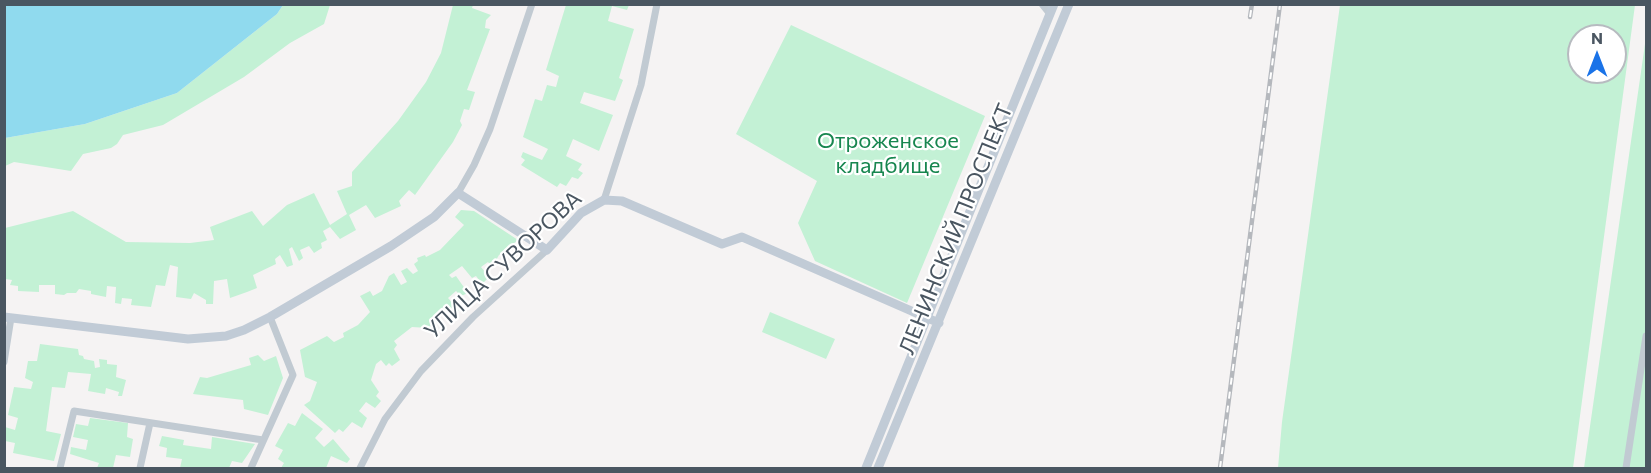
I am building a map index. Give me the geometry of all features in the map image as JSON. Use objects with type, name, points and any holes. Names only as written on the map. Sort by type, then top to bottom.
[{"type":"street","points":[[4,362],[8,317],[188,339],[226,336],[270,317],[391,246],[435,217],[458,193],[474,165],[490,129],[532,4]]},
{"type":"street","name":"УЛИЦА СУВОРОВА","points":[[360,468],[385,419],[421,370],[473,317],[547,250],[575,218],[604,200],[641,85],[657,4]]},
{"type":"street","points":[[1042,4],[1052,9],[1058,18],[1052,34],[1053,43]]},
{"type":"street","name":"ЛЕНИНСКИЙ ПРОСПЕКТ","points":[[878,468],[1069,4]]},
{"type":"street","name":"ЛЕНИНСКИЙ ПРОСПЕКТ","points":[[866,468],[1052,9]]},
{"type":"street","points":[[458,193],[547,250]]},
{"type":"street","points":[[604,200],[622,201],[722,244],[742,237],[939,323]]},
{"type":"street","points":[[251,468],[293,375],[270,317]]},
{"type":"street","points":[[1626,468],[1647,336]]},
{"type":"street","points":[[60,468],[74,411],[263,440]]},
{"type":"street","points":[[140,468],[150,423]]},
{"type":"green space","points":[[283,5],[330,5],[324,24],[290,43],[244,77],[163,125],[123,135],[111,148],[83,154],[71,171],[14,162],[5,166],[5,138],[85,124],[177,93],[277,14]]},
{"type":"green space","points":[[453,5],[473,5],[472,8],[491,15],[486,20],[485,28],[490,29],[467,90],[475,92],[469,110],[464,109],[460,121],[462,125],[453,142],[415,195],[409,190],[399,201],[401,206],[375,218],[366,205],[349,215],[356,230],[340,239],[330,227],[323,231],[327,240],[321,243],[322,248],[314,253],[309,246],[300,250],[303,258],[299,261],[292,247],[289,249],[293,265],[287,267],[280,255],[275,259],[276,264],[253,275],[257,288],[230,298],[227,279],[214,281],[213,304],[206,304],[206,300],[194,293],[191,299],[176,297],[178,267],[170,265],[165,286],[156,285],[151,307],[131,305],[132,299],[122,298],[121,304],[115,303],[116,287],[107,286],[106,297],[79,289],[76,293],[64,295],[55,294],[55,285],[39,285],[39,292],[18,291],[18,286],[10,285],[12,280],[5,279],[5,228],[73,211],[126,242],[190,243],[214,240],[210,227],[252,211],[263,226],[287,205],[314,193],[330,225],[347,214],[337,191],[352,186],[352,172],[398,121],[426,82],[441,53]]},
{"type":"green space","points":[[566,5],[629,5],[627,10],[612,6],[608,21],[634,29],[619,78],[623,80],[615,101],[584,92],[580,103],[613,115],[599,151],[573,139],[566,156],[582,164],[578,170],[583,173],[578,179],[572,177],[566,186],[560,183],[557,187],[521,165],[525,160],[521,157],[523,152],[542,160],[548,149],[523,137],[535,99],[542,101],[547,85],[556,87],[559,76],[546,70]]},
{"type":"green space","points":[[1340,5],[1635,5],[1627,65],[1627,24],[1567,24],[1567,84],[1624,84],[1573,468],[1278,468],[1282,422]]},
{"type":"green space","name":"Отроженское кладбище","points":[[791,25],[985,116],[907,303],[815,261],[798,223],[817,181],[736,134]]},
{"type":"green space","points":[[1646,37],[1646,468],[1584,468]]},
{"type":"green space","points":[[461,210],[474,211],[518,240],[499,255],[492,267],[488,262],[481,267],[489,277],[482,284],[476,276],[472,278],[462,266],[449,275],[452,278],[456,276],[468,293],[461,296],[456,291],[448,298],[459,310],[450,319],[442,309],[432,320],[434,324],[428,328],[412,327],[394,341],[397,345],[394,349],[400,360],[392,366],[389,363],[386,366],[381,360],[376,364],[371,380],[379,392],[376,396],[381,401],[375,408],[366,402],[359,411],[367,418],[362,428],[352,422],[343,432],[339,429],[335,433],[304,405],[310,401],[317,382],[305,377],[300,350],[327,336],[334,342],[344,337],[343,333],[358,325],[370,312],[360,296],[370,291],[373,296],[382,291],[389,276],[394,273],[401,285],[407,282],[401,271],[407,268],[413,274],[418,271],[414,264],[418,261],[417,258],[425,255],[426,257],[440,250],[464,225],[455,217]]},
{"type":"green space","points":[[770,312],[835,339],[826,359],[762,332]]},
{"type":"green space","points":[[40,344],[78,349],[79,355],[84,359],[94,361],[95,368],[100,367],[99,359],[107,360],[107,364],[117,365],[116,377],[126,380],[122,396],[118,396],[119,392],[106,388],[105,394],[88,391],[91,374],[68,372],[65,388],[52,387],[46,431],[61,434],[54,461],[13,453],[15,443],[5,441],[5,427],[15,430],[18,418],[8,415],[14,387],[31,389],[33,382],[25,378],[28,361],[37,361]]},
{"type":"green space","points":[[258,355],[264,361],[276,356],[283,378],[268,415],[244,409],[243,400],[193,394],[200,377],[207,378],[251,365],[249,358]]},
{"type":"green space","points":[[302,413],[323,429],[315,438],[324,447],[333,439],[350,459],[347,463],[331,456],[326,468],[281,468],[284,463],[278,459],[283,450],[275,446],[288,423],[295,426]]},
{"type":"green space","points":[[90,418],[128,423],[127,437],[133,439],[130,457],[116,455],[113,468],[97,468],[99,463],[70,454],[71,447],[86,450],[88,440],[73,437],[76,424],[88,426]]},
{"type":"green space","points":[[162,436],[184,440],[183,445],[211,449],[212,437],[255,444],[242,463],[232,461],[229,468],[180,468],[182,459],[166,457],[167,448],[159,446]]},
{"type":"water","points":[[5,4],[283,5],[277,14],[177,93],[85,124],[5,138]]},
{"type":"railway","points":[[1250,17],[1252,4]]},
{"type":"railway","points":[[1220,468],[1280,4]]}]
